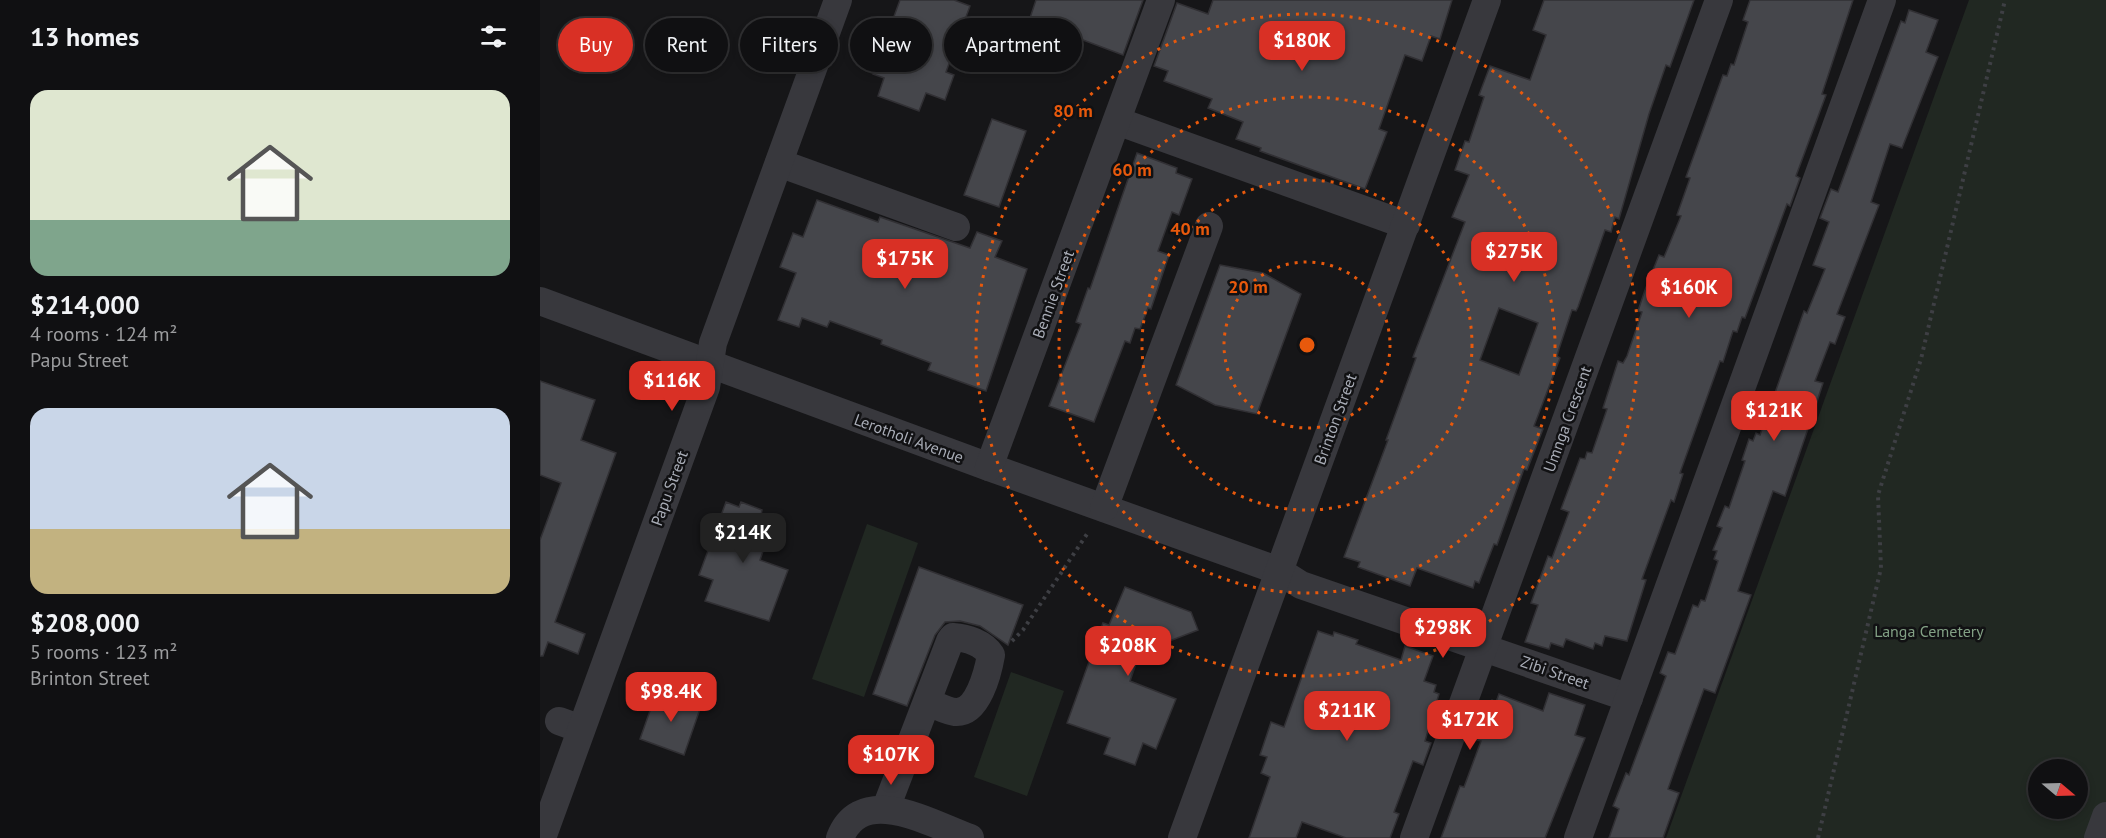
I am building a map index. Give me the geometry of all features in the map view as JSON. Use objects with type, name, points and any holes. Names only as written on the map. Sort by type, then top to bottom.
[{"type":"street","name":"Papu Street","points":[[542,838],[570,725],[706,387],[713,343],[838,0]]},
{"type":"street","name":"Bennie Street","points":[[988,467],[1161,0]]},
{"type":"street","name":"Brinton Street","points":[[1182,838],[1487,0]]},
{"type":"street","name":"Umnga Crescent","points":[[1414,838],[1719,0]]},
{"type":"street","points":[[1578,838],[1882,0]]},
{"type":"street","points":[[1117,121],[1406,225]]},
{"type":"street","points":[[779,163],[956,226]]},
{"type":"street","points":[[1104,508],[1209,226]]},
{"type":"street","name":"Lerotholi Avenue","points":[[540,301],[988,467],[1279,571]]},
{"type":"street","name":"Zibi Street","points":[[1279,571],[1301,585],[1629,698]]},
{"type":"street","points":[[886,808],[927,702],[953,637],[986,647],[991,655],[989,665],[975,700],[968,708],[956,712],[927,702]]},
{"type":"street","points":[[840,838],[844,828],[853,818],[864,811],[886,808],[970,838]]},
{"type":"street","points":[[2098,838],[2106,816]]},
{"type":"path","points":[[1818,838],[1881,568],[1878,495],[1921,359],[2005,0]]},
{"type":"path","points":[[989,665],[1023,630],[1104,508]]},
{"type":"green space","name":"Langa Cemetery","points":[[1969,0],[2106,0],[2106,838],[1666,838]]},
{"type":"green space","points":[[867,524],[918,543],[864,697],[812,679]]},
{"type":"green space","points":[[1011,672],[1064,691],[1027,796],[974,777]]},
{"type":"building","points":[[900,0],[954,0],[970,6],[966,18],[944,18],[944,72],[954,75],[945,100],[926,93],[919,111],[878,96],[884,78],[873,74],[874,72],[932,72],[932,18],[893,18]]},
{"type":"building","points":[[1036,0],[1143,0],[1123,55],[1082,40],[1082,18],[1030,18]]},
{"type":"building","points":[[1213,0],[1452,0],[1440,39],[1431,36],[1422,61],[1405,55],[1379,129],[1387,132],[1365,189],[1260,151],[1261,148],[1236,139],[1243,122],[1208,108],[1212,99],[1164,81],[1168,71],[1154,66],[1177,3],[1208,14]]},
{"type":"building","points":[[1544,0],[1694,0],[1670,67],[1666,65],[1649,114],[1619,219],[1615,217],[1611,232],[1605,230],[1578,307],[1576,311],[1572,310],[1557,356],[1560,358],[1534,426],[1543,429],[1527,470],[1524,469],[1497,545],[1494,544],[1479,583],[1475,581],[1473,588],[1417,568],[1410,586],[1358,567],[1360,562],[1344,557],[1388,440],[1386,440],[1416,358],[1413,357],[1465,222],[1452,217],[1469,175],[1455,170],[1465,141],[1469,142],[1484,97],[1479,95],[1490,66],[1530,80],[1546,35],[1533,30]],"holes":[[[1499,308],[1538,323],[1519,375],[1480,360]]]},
{"type":"building","points":[[1750,0],[1853,0],[1822,94],[1826,95],[1796,176],[1800,178],[1790,206],[1787,204],[1745,318],[1742,317],[1737,332],[1733,331],[1723,362],[1720,361],[1680,473],[1683,474],[1674,502],[1671,500],[1642,579],[1646,580],[1627,641],[1605,636],[1602,646],[1595,643],[1593,649],[1566,639],[1563,647],[1551,643],[1549,649],[1525,642],[1538,605],[1531,603],[1548,556],[1552,558],[1569,512],[1561,509],[1580,458],[1585,459],[1587,452],[1592,453],[1607,409],[1603,408],[1618,361],[1623,363],[1627,356],[1642,312],[1638,311],[1645,290],[1659,255],[1664,257],[1681,216],[1677,215],[1690,178],[1686,177],[1723,75],[1727,76],[1731,64],[1734,65],[1748,22],[1743,20]]},
{"type":"building","points":[[1909,10],[1938,20],[1926,52],[1938,57],[1902,148],[1890,144],[1871,202],[1879,205],[1837,314],[1845,317],[1835,344],[1830,342],[1815,381],[1823,383],[1785,496],[1773,491],[1738,591],[1751,595],[1715,693],[1704,689],[1668,789],[1679,793],[1663,838],[1609,838],[1619,809],[1613,806],[1626,773],[1629,775],[1666,676],[1660,673],[1668,652],[1675,654],[1693,605],[1698,607],[1701,600],[1705,601],[1718,561],[1714,559],[1717,551],[1713,550],[1722,528],[1717,526],[1725,506],[1729,508],[1745,461],[1742,460],[1749,439],[1753,441],[1756,433],[1760,435],[1804,311],[1807,313],[1825,269],[1813,265],[1829,222],[1820,218],[1831,189],[1838,192],[1901,21],[1905,23]]},
{"type":"building","points":[[992,119],[1026,131],[999,207],[964,195]]},
{"type":"building","points":[[1137,153],[1177,168],[1176,173],[1192,179],[1179,215],[1172,212],[1158,251],[1169,255],[1151,309],[1148,308],[1140,329],[1135,328],[1130,343],[1125,341],[1094,422],[1049,406],[1081,324],[1076,322],[1088,288],[1090,289]]},
{"type":"building","points":[[817,200],[878,222],[880,217],[970,248],[977,232],[1002,241],[995,257],[1027,269],[986,391],[928,370],[931,363],[881,344],[882,340],[830,321],[827,327],[802,318],[799,327],[778,320],[796,273],[780,267],[793,233],[803,237]]},
{"type":"building","points":[[1220,265],[1263,273],[1301,294],[1257,414],[1215,405],[1176,385]]},
{"type":"building","points":[[540,381],[595,400],[581,440],[616,453],[555,622],[585,634],[578,654],[548,642],[543,656],[540,656],[540,540],[561,483],[540,475]]},
{"type":"building","points":[[726,502],[739,507],[741,502],[762,510],[761,515],[774,520],[760,560],[788,570],[769,621],[705,601],[713,580],[699,575]]},
{"type":"building","points":[[919,567],[1023,605],[1008,645],[980,626],[960,621],[945,622],[935,635],[907,706],[873,694]]},
{"type":"building","points":[[1125,587],[1191,612],[1198,630],[1167,642],[1146,635],[1130,681],[1176,699],[1156,749],[1143,743],[1135,765],[1104,754],[1110,738],[1067,723],[1103,623],[1109,625]]},
{"type":"building","points":[[1318,631],[1333,636],[1334,632],[1358,640],[1356,644],[1401,660],[1405,646],[1433,656],[1424,681],[1436,685],[1434,692],[1439,694],[1425,741],[1431,743],[1423,765],[1413,761],[1394,812],[1399,814],[1390,838],[1346,838],[1302,822],[1296,838],[1249,838],[1270,777],[1261,773],[1267,757],[1260,755],[1271,722],[1284,727]]},
{"type":"building","points":[[657,691],[701,706],[684,755],[640,739]]},
{"type":"building","points":[[1549,693],[1585,705],[1575,735],[1585,738],[1545,838],[1441,838],[1460,786],[1464,787],[1481,741],[1477,740],[1492,700],[1496,702],[1499,694],[1543,711]]}]
